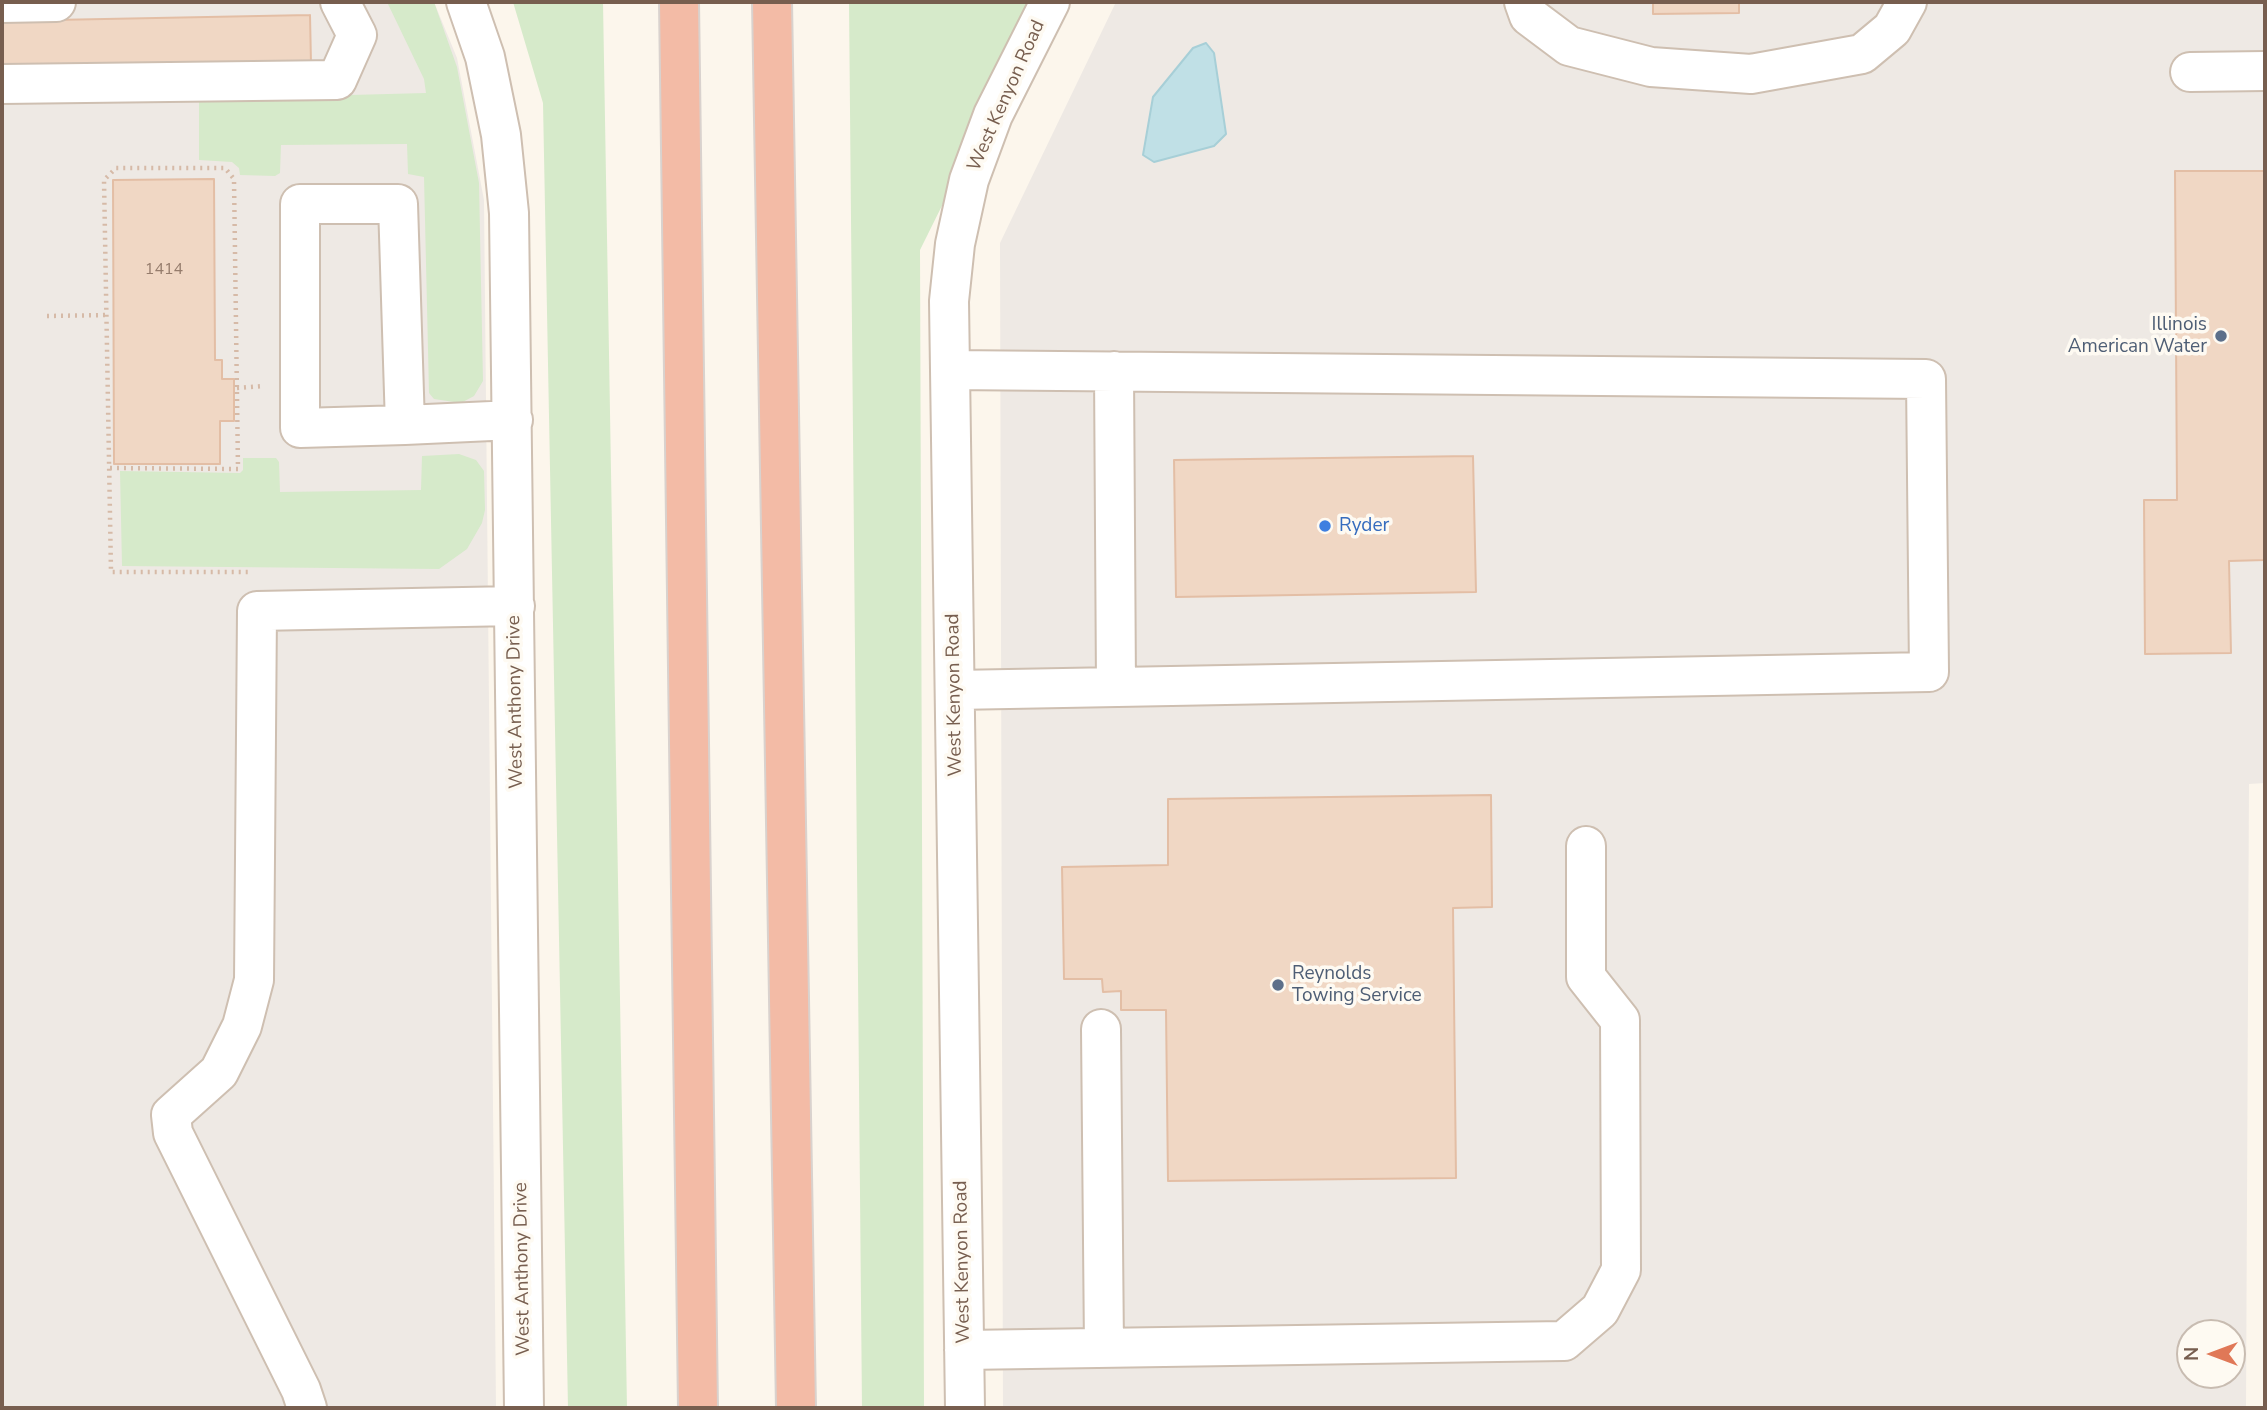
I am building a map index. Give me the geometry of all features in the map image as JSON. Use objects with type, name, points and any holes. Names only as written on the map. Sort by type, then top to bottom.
[{"type":"highway","points":[[679,2],[698,1408]]},
{"type":"highway","points":[[772,2],[796,1408]]},
{"type":"street","points":[[2,3],[56,2]]},
{"type":"street","points":[[2,84],[337,80],[357,35],[340,2]]},
{"type":"street","name":"West Anthony Drive","points":[[466,2],[485,57],[501,135],[509,213],[524,1408]]},
{"type":"street","name":"West Kenyon Road","points":[[965,1408],[950,290],[955,244],[969,180],[993,115],[1050,2]]},
{"type":"street","points":[[1524,2],[1529,16],[1569,46],[1651,68],[1752,74],[1862,54],[1892,29],[1907,2]]},
{"type":"street","points":[[2190,72],[2265,71]]},
{"type":"street","points":[[405,425],[398,204],[300,204],[300,428],[405,425],[513,420]]},
{"type":"street","points":[[950,370],[1926,379],[1929,672],[955,690]]},
{"type":"street","points":[[1114,371],[1116,687]]},
{"type":"street","points":[[307,1408],[301,1390],[173,1133],[171,1115],[219,1072],[242,1026],[254,980],[257,611],[515,606]]},
{"type":"street","points":[[964,1350],[1564,1341],[1600,1310],[1621,1270],[1620,1020],[1586,977],[1586,846]]},
{"type":"street","points":[[1101,1029],[1104,1348]]},
{"type":"path","points":[[110,468],[238,469],[234,179],[225,168],[116,168],[104,180],[111,572],[250,572]]},
{"type":"path","points":[[47,316],[108,315]]},
{"type":"shaded area","points":[[2,2],[434,2],[457,58],[484,200],[496,1408],[2,1408]]},
{"type":"shaded area","points":[[1116,2],[2265,2],[2265,783],[2249,784],[2246,1408],[1003,1408],[1000,243]]},
{"type":"green space","points":[[387,2],[434,2],[457,67],[479,183],[483,381],[474,396],[461,403],[434,399],[429,393],[424,177],[408,174],[407,144],[281,145],[280,173],[275,176],[240,175],[239,168],[232,162],[199,160],[199,99],[426,93],[424,79]]},
{"type":"green space","points":[[513,2],[603,2],[627,1408],[568,1408],[543,103]]},
{"type":"green space","points":[[849,2],[1043,2],[920,250],[924,1408],[862,1408]]},
{"type":"green space","points":[[459,454],[476,460],[484,471],[485,510],[482,523],[467,549],[439,569],[122,566],[120,471],[240,473],[243,470],[243,458],[276,458],[279,462],[280,492],[421,490],[422,456]]},
{"type":"water","points":[[1206,43],[1214,53],[1226,134],[1214,146],[1154,162],[1143,155],[1153,97],[1193,48]]},
{"type":"building","points":[[1653,2],[1739,2],[1739,13],[1653,14]]},
{"type":"building","points":[[310,15],[311,64],[2,70],[2,21]]},
{"type":"building","name":"Illinois American Water","points":[[2175,171],[2265,171],[2265,560],[2229,561],[2231,653],[2145,654],[2144,500],[2177,500]]},
{"type":"building","points":[[214,179],[215,360],[222,360],[222,379],[234,379],[234,421],[220,421],[220,464],[114,464],[113,180]]},
{"type":"building","name":"Ryder","points":[[1473,456],[1476,592],[1176,597],[1174,460]]},
{"type":"building","name":"Reynolds Towing Service","points":[[1491,795],[1492,907],[1453,908],[1456,1178],[1168,1181],[1166,1010],[1121,1010],[1121,991],[1103,992],[1102,979],[1064,979],[1062,867],[1168,865],[1168,799]]},
{"type":"place","name":"Illinois American Water","points":[[2221,336]]},
{"type":"place","name":"Ryder","points":[[1325,526]]},
{"type":"place","name":"Reynolds Towing Service","points":[[1278,985]]}]
